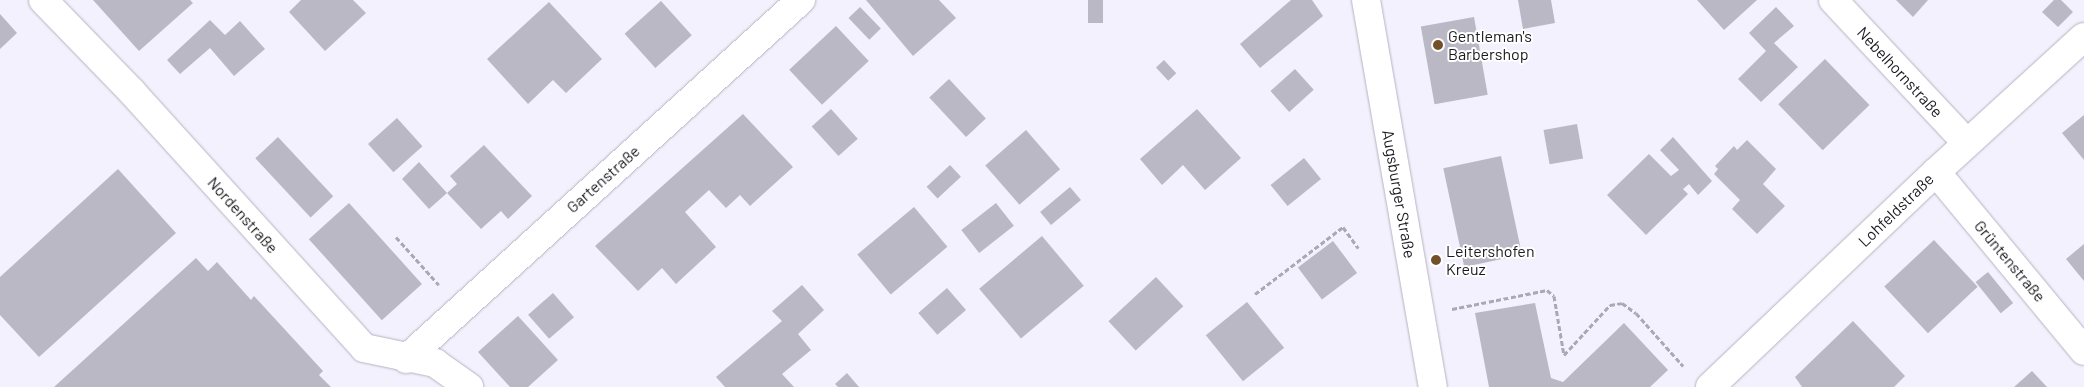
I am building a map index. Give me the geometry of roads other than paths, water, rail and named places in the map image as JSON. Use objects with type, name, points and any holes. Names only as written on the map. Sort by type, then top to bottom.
[{"type":"street","name":"Nordenstraße","points":[[43,0],[132,92],[364,348],[406,359],[435,363],[469,387]]},
{"type":"street","name":"Gartenstraße","points":[[406,359],[801,0]]},
{"type":"street","name":"Augsburger Straße","points":[[1366,0],[1433,387]]},
{"type":"street","name":"Nebelhornstraße","points":[[1833,0],[1967,143]]},
{"type":"street","name":"Lohfeldstraße","points":[[1710,387],[1936,172],[2084,36]]},
{"type":"street","name":"Grüntenstraße","points":[[1936,172],[2084,351]]},
{"type":"place","name":"Gentleman's Barbershop","points":[[1438,45]]},
{"type":"place","name":"Leitershofen Kreuz","points":[[1436,260]]}]
